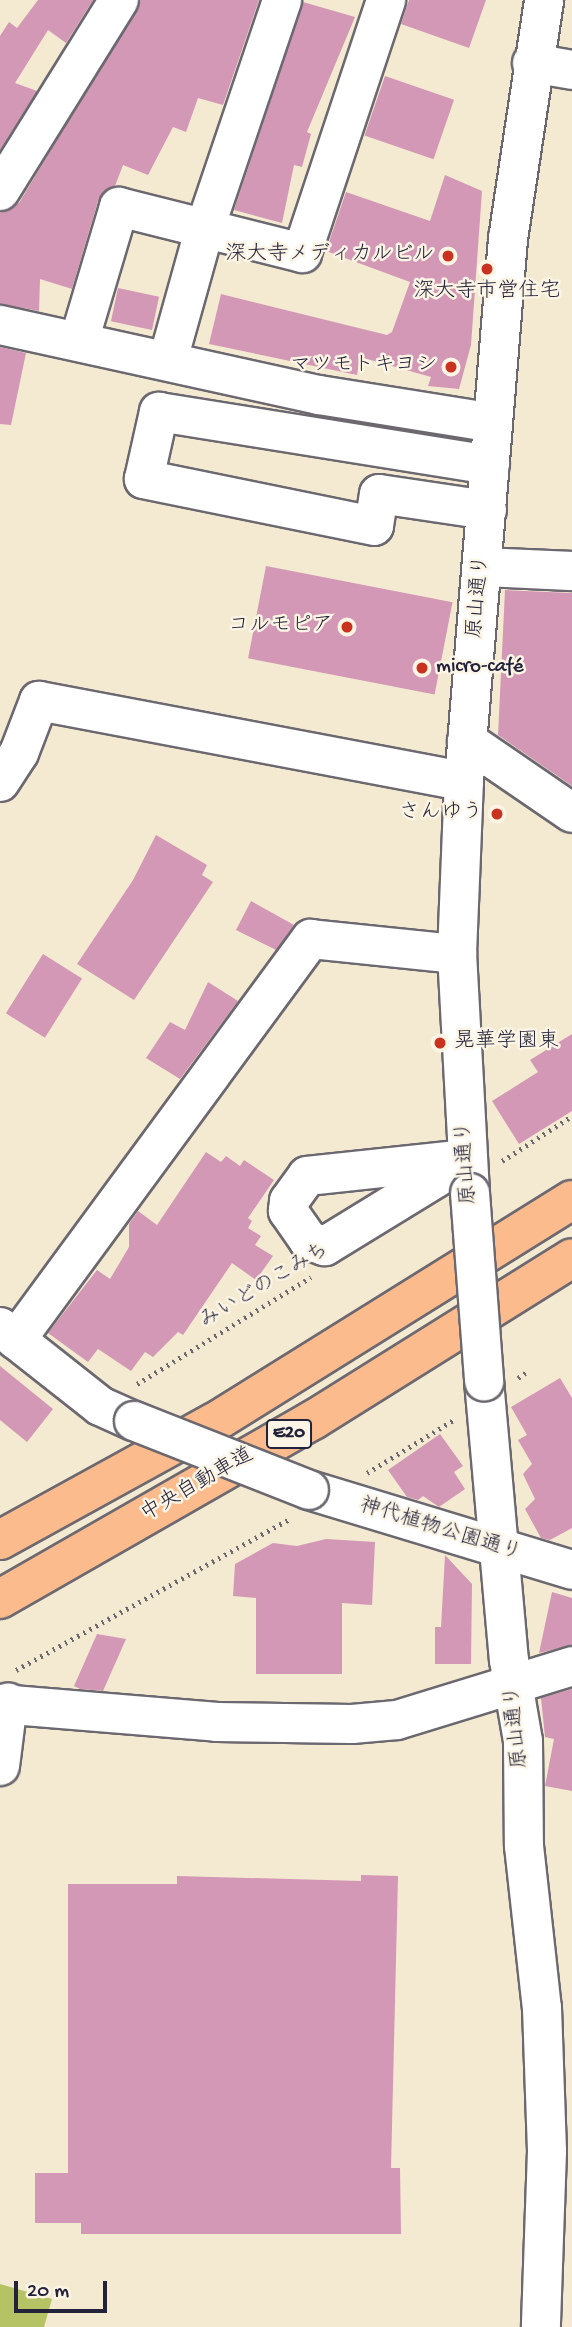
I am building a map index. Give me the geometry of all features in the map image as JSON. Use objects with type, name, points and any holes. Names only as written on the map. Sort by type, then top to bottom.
[{"type":"highway","name":"E20","points":[[0,1540],[215,1422],[572,1200]]},
{"type":"highway","name":"中央自動車道","points":[[0,1599],[313,1420],[572,1258]]},
{"type":"street","points":[[0,191],[119,0]]},
{"type":"street","points":[[168,360],[204,232],[282,0]]},
{"type":"street","points":[[79,341],[119,207],[204,232],[302,253],[386,0]]},
{"type":"street","name":"原山通り","points":[[541,2327],[547,2151],[542,2020],[524,1846],[523,1741],[498,1548],[485,1390],[476,1173],[457,954],[464,781],[508,239],[532,63],[544,0]]},
{"type":"street","points":[[532,63],[572,70]]},
{"type":"street","points":[[0,325],[168,360],[319,396],[493,422]]},
{"type":"street","points":[[487,510],[379,494],[374,526],[144,479],[159,412],[490,466]]},
{"type":"street","points":[[483,567],[572,571]]},
{"type":"street","points":[[6,760],[39,701],[464,781]]},
{"type":"street","points":[[467,741],[572,813]]},
{"type":"street","points":[[8,1333],[311,939],[457,954]]},
{"type":"street","name":"神代植物公園通り","points":[[8,1333],[117,1414],[318,1494],[572,1570]]},
{"type":"street","points":[[0,1766],[7,1693],[217,1722],[352,1724],[397,1720],[572,1666]]},
{"type":"path","points":[[476,1173],[572,1116]]},
{"type":"path","name":"みいどのこみち","points":[[117,1414],[315,1275]]},
{"type":"path","points":[[7,1693],[485,1390],[528,1371]]},
{"type":"green space","points":[[0,2284],[52,2299],[44,2327],[0,2327]]},
{"type":"building","points":[[38,0],[93,0],[66,43],[48,30],[15,83],[37,91],[0,150],[0,36],[9,22],[17,28]]},
{"type":"building","points":[[141,0],[259,0],[223,105],[198,98],[186,132],[173,127],[148,175],[123,165],[115,186],[98,201],[72,289],[40,279],[39,311],[0,304],[0,213],[19,203]]},
{"type":"building","points":[[409,0],[486,0],[469,48],[401,24]]},
{"type":"building","points":[[303,2],[355,17],[307,132],[311,134],[302,167],[294,165],[282,223],[234,210]]},
{"type":"building","points":[[385,76],[454,100],[434,159],[364,136]]},
{"type":"building","points":[[445,175],[482,191],[471,345],[459,389],[428,386],[431,377],[360,357],[357,375],[209,344],[221,294],[387,335],[392,332],[410,282],[326,251],[332,233],[346,192],[430,221]]},
{"type":"building","points":[[118,288],[159,297],[152,330],[111,321]]},
{"type":"building","points":[[0,347],[26,353],[11,425],[0,424]]},
{"type":"building","points":[[266,566],[453,602],[435,695],[248,658]]},
{"type":"building","points":[[505,590],[572,593],[572,786],[498,735]]},
{"type":"building","points":[[156,835],[207,865],[202,875],[213,882],[134,1000],[77,964],[133,880]]},
{"type":"building","points":[[251,901],[294,925],[276,950],[236,930]]},
{"type":"building","points":[[43,954],[82,978],[45,1038],[6,1013]]},
{"type":"building","points":[[208,982],[238,1001],[180,1079],[146,1058],[170,1022],[185,1030]]},
{"type":"building","points":[[572,1034],[572,1111],[519,1144],[492,1101],[538,1072],[530,1060]]},
{"type":"building","points":[[206,1152],[221,1162],[226,1156],[240,1166],[244,1160],[274,1180],[248,1218],[252,1221],[248,1228],[261,1236],[255,1245],[273,1256],[256,1280],[232,1263],[183,1335],[178,1332],[153,1357],[145,1352],[131,1371],[98,1349],[88,1362],[48,1333],[97,1270],[110,1279],[129,1247],[129,1224],[138,1211],[157,1225]]},
{"type":"building","points":[[0,1366],[53,1409],[27,1442],[0,1420]]},
{"type":"building","points":[[560,1378],[572,1398],[572,1528],[550,1540],[541,1538],[525,1509],[535,1499],[523,1474],[532,1464],[518,1440],[527,1435],[511,1407]]},
{"type":"building","points":[[440,1434],[463,1466],[454,1472],[465,1489],[439,1507],[423,1496],[418,1500],[407,1497],[388,1470]]},
{"type":"building","points":[[326,1539],[375,1542],[372,1605],[342,1603],[342,1674],[256,1674],[256,1598],[233,1596],[235,1564],[273,1543],[297,1546]]},
{"type":"building","points":[[445,1555],[472,1584],[471,1664],[435,1664],[435,1627],[441,1627]]},
{"type":"building","points":[[552,1592],[572,1598],[572,1645],[539,1653]]},
{"type":"building","points":[[97,1634],[126,1639],[103,1691],[80,1689],[74,1686]]},
{"type":"building","points":[[572,1689],[572,1791],[545,1786],[554,1739],[545,1737],[541,1698]]},
{"type":"building","points":[[361,1875],[398,1876],[391,2168],[400,2168],[401,2234],[81,2234],[81,2223],[35,2223],[35,2173],[68,2173],[68,1884],[177,1884],[177,1876],[361,1881]]},
{"type":"place","name":"深大寺メディカルビル","points":[[448,256]]},
{"type":"place","name":"深大寺市営住宅","points":[[487,269]]},
{"type":"place","name":"マツモトキヨシ","points":[[451,367]]},
{"type":"place","name":"コルモピア","points":[[347,627]]},
{"type":"place","name":"micro-café","points":[[422,668]]},
{"type":"place","name":"さんゆう","points":[[497,814]]},
{"type":"place","name":"晃華学園東","points":[[440,1043]]}]
